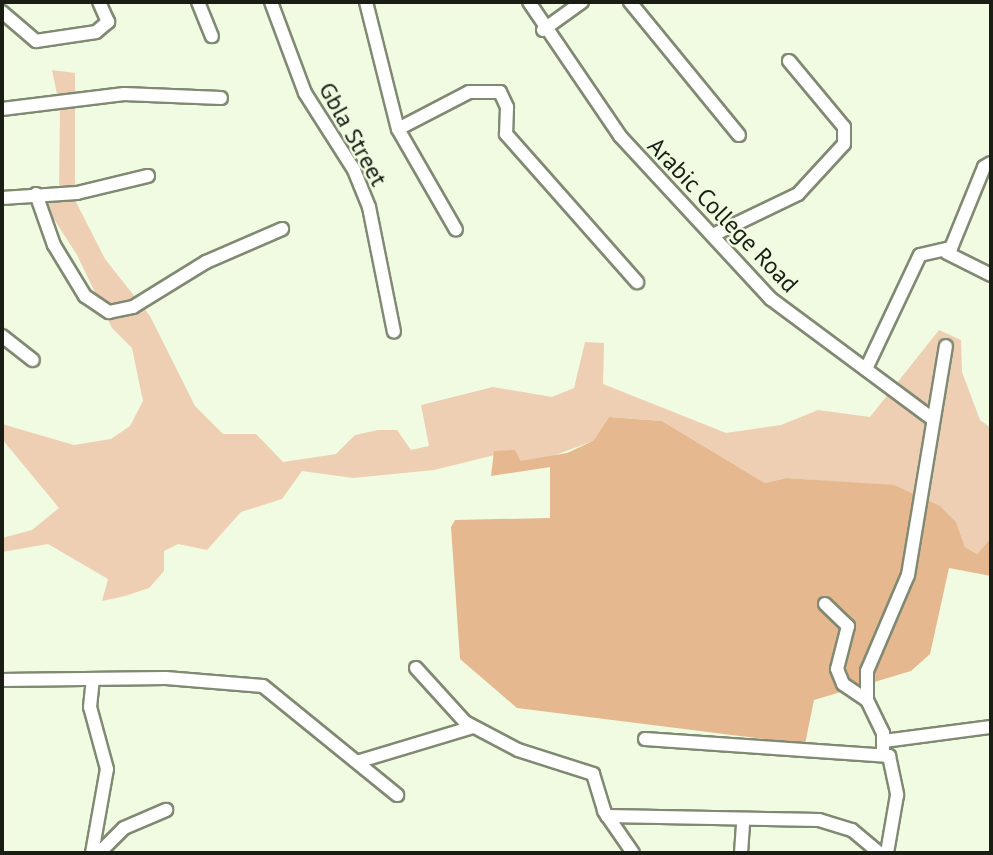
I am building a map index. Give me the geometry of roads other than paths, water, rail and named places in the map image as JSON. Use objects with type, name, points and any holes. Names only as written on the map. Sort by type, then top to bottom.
[{"type":"street","points":[[2,12],[29,39],[50,40],[92,35],[105,27],[99,2]]},
{"type":"street","points":[[198,2],[212,36]]},
{"type":"street","name":"Gbla Street","points":[[271,2],[305,93],[354,170],[369,208],[394,332]]},
{"type":"street","points":[[366,2],[398,129],[456,230]]},
{"type":"street","name":"Arabic College Road","points":[[528,2],[543,30],[620,136],[716,234],[771,299],[930,416]]},
{"type":"street","points":[[543,30],[582,2]]},
{"type":"street","points":[[630,2],[739,135]]},
{"type":"street","points":[[716,234],[798,194],[844,144],[844,127],[789,61]]},
{"type":"street","points":[[398,129],[469,92],[500,92],[507,107],[506,134],[637,282]]},
{"type":"street","points":[[2,109],[124,94],[221,98]]},
{"type":"street","points":[[947,253],[984,167],[991,163]]},
{"type":"street","points":[[2,198],[77,193],[148,176]]},
{"type":"street","points":[[36,194],[54,246],[85,296],[109,312],[133,307],[206,262],[282,229]]},
{"type":"street","points":[[866,369],[920,255],[947,253],[991,275]]},
{"type":"street","points":[[2,336],[33,359]]},
{"type":"street","points":[[883,755],[884,741],[867,699],[874,644],[908,575],[930,416],[946,346]]},
{"type":"street","points":[[825,604],[848,626],[837,669],[842,684],[867,699]]},
{"type":"street","points":[[416,668],[473,727],[518,750],[585,768],[597,781],[607,816],[633,853]]},
{"type":"street","points":[[2,680],[93,678],[263,686],[360,761],[397,795]]},
{"type":"street","points":[[92,853],[107,769],[90,707],[93,678]]},
{"type":"street","points":[[360,761],[473,727]]},
{"type":"street","points":[[884,741],[991,727]]},
{"type":"street","points":[[645,739],[883,755],[893,760],[897,773],[887,853]]},
{"type":"street","points":[[99,853],[124,828],[166,810]]},
{"type":"street","points":[[607,816],[743,823],[840,824],[879,853]]},
{"type":"street","points":[[741,853],[743,823]]}]
